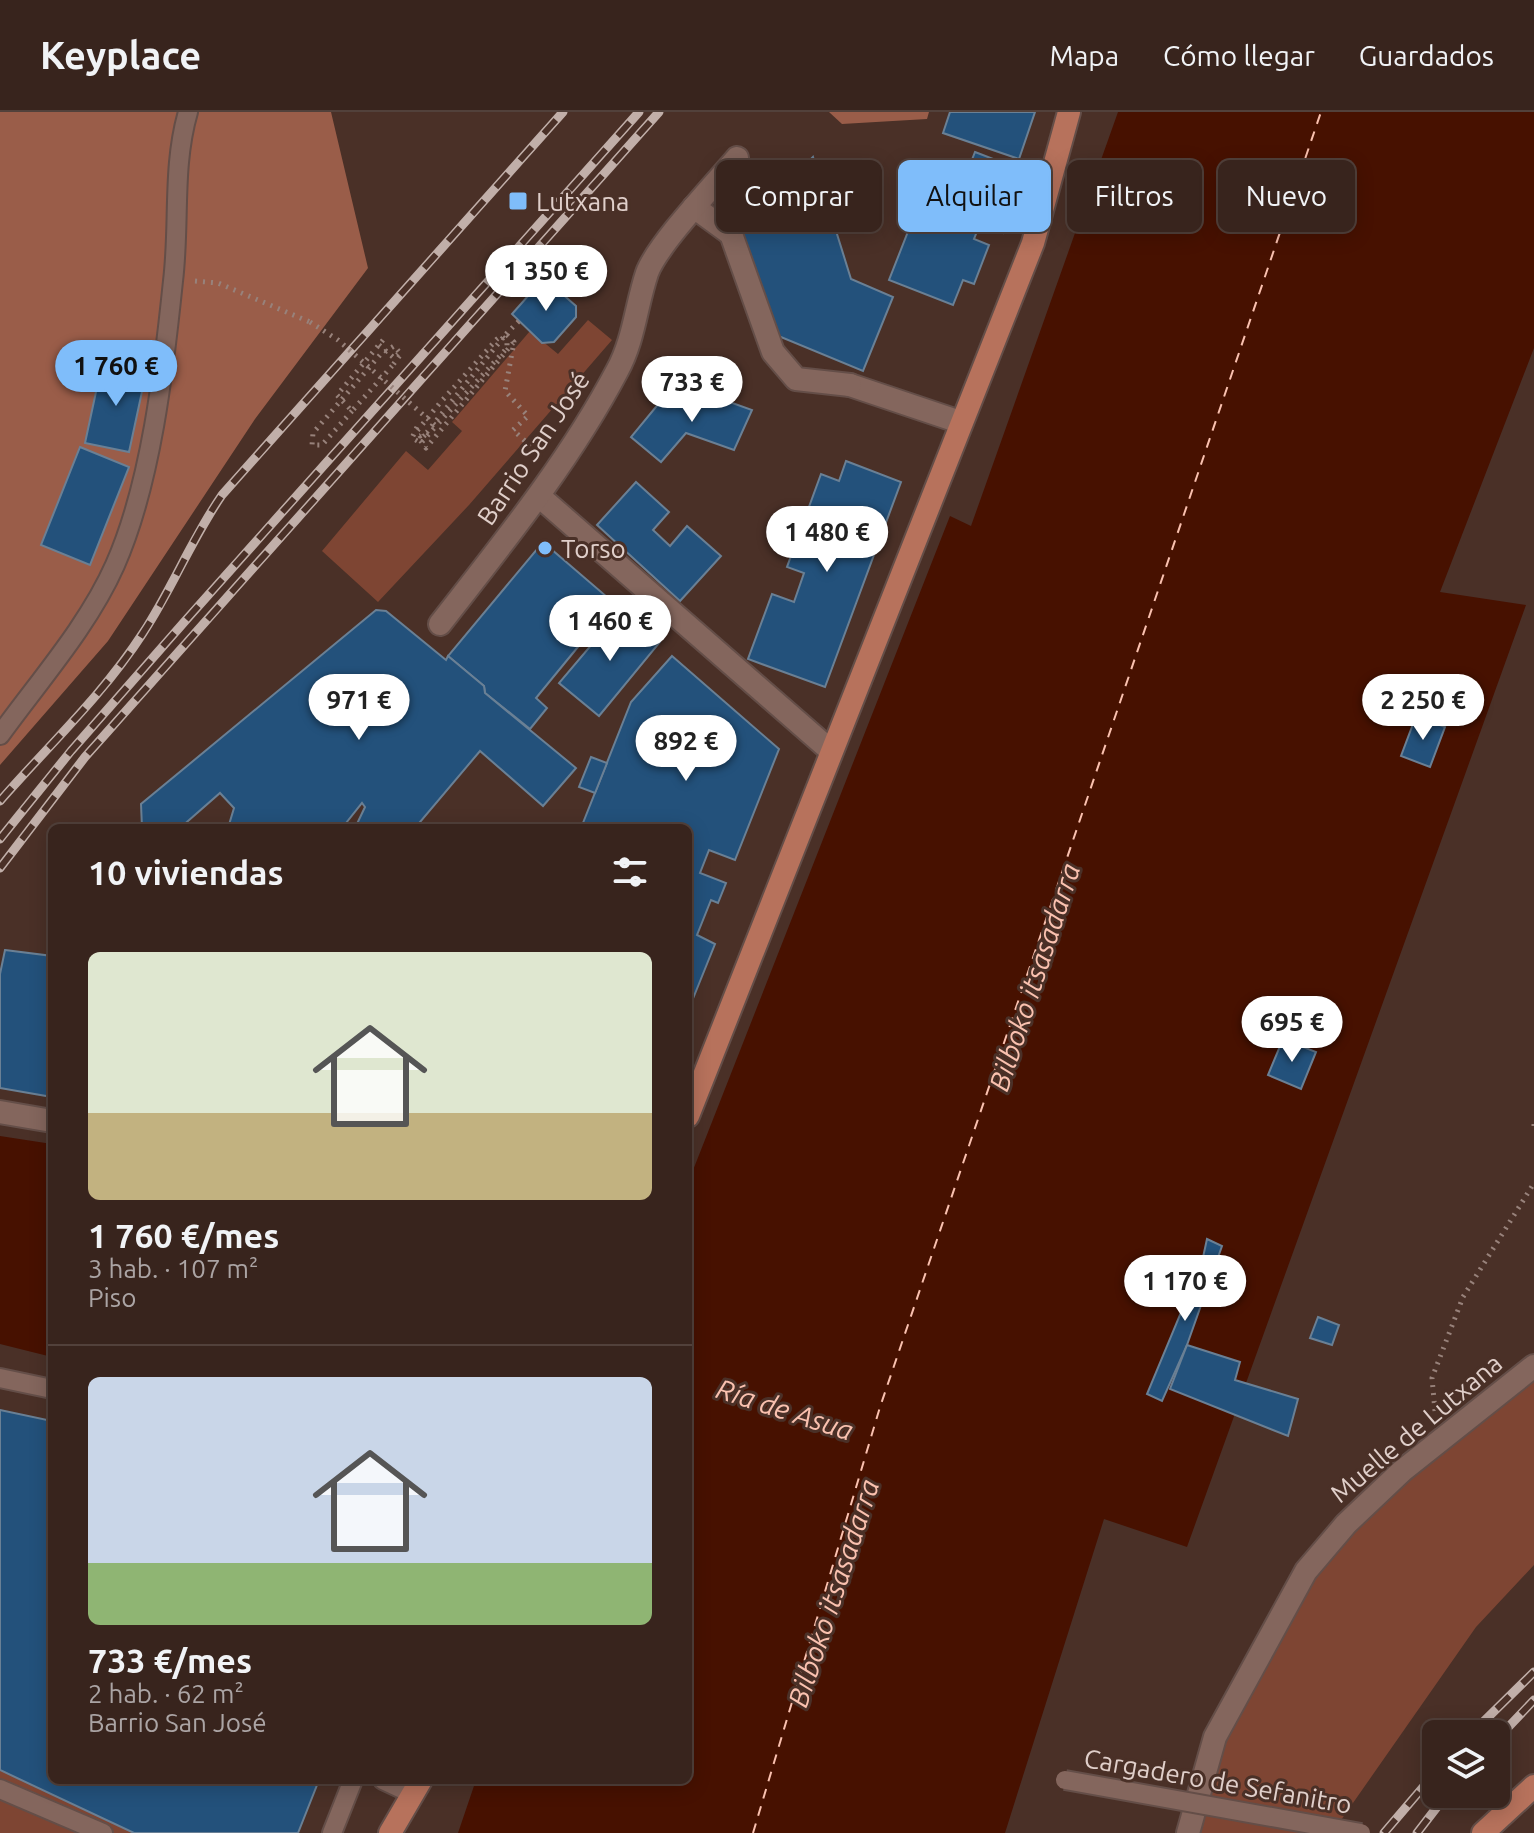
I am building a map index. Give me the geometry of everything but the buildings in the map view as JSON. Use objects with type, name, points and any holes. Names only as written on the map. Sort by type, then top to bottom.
[{"type":"main road","points":[[692,1106],[1033,243],[1069,112]]},
{"type":"main road","points":[[408,1833],[429,1784]]},
{"type":"main road","points":[[1483,1833],[1534,1786]]},
{"type":"main road","points":[[390,1833],[417,1787]]},
{"type":"street","name":"Barrio San José","points":[[440,624],[556,470],[618,370],[636,325],[648,270],[694,207],[737,158]]},
{"type":"street","points":[[694,207],[731,234],[773,352],[796,379],[850,385],[960,422]]},
{"type":"street","points":[[539,496],[831,751]]},
{"type":"street","points":[[0,1112],[48,1120]]},
{"type":"street","name":"Muelle de Lutxana","points":[[1188,1833],[1215,1737],[1306,1571],[1346,1524],[1439,1442],[1534,1366]]},
{"type":"lane","points":[[0,735],[83,620],[115,566],[143,487],[174,279],[179,148],[188,112]]},
{"type":"lane","points":[[0,1378],[48,1388]]},
{"type":"lane","name":"Cargadero de Sefanitro","points":[[1065,1780],[1361,1833]]},
{"type":"lane","points":[[332,1833],[351,1784]]},
{"type":"lane","points":[[0,1789],[103,1833]]},
{"type":"path","points":[[174,279],[218,283],[310,322],[371,367],[436,426]]},
{"type":"path","points":[[514,342],[426,448],[420,440],[519,321]]},
{"type":"path","points":[[506,334],[514,342]]},
{"type":"path","points":[[501,336],[507,341],[507,348],[421,443],[412,438],[417,427],[428,416],[497,339],[501,336]]},
{"type":"path","points":[[352,411],[337,395],[381,342],[394,358],[398,354]]},
{"type":"path","points":[[514,342],[505,391],[528,416],[513,430],[556,470]]},
{"type":"path","points":[[394,346],[401,354],[322,445],[312,445],[313,433],[371,367],[394,346]]},
{"type":"path","points":[[427,432],[420,436],[417,431],[428,416]]},
{"type":"path","points":[[1534,1124],[1534,1131]]},
{"type":"path","points":[[1439,1442],[1432,1378],[1463,1297],[1534,1183]]},
{"type":"shaded area","points":[[0,112],[331,112],[368,268],[255,419],[108,641],[0,765]]},
{"type":"shaded area","points":[[829,112],[929,112],[927,119],[842,124]]},
{"type":"shaded area","points":[[588,320],[612,340],[469,505],[378,602],[322,551],[406,451],[428,470],[462,431],[452,422],[530,331],[558,354]]},
{"type":"shaded area","points":[[1534,1366],[1534,1565],[1476,1627],[1332,1833],[1188,1833],[1215,1737],[1306,1571]]},
{"type":"shaded area","points":[[0,1770],[134,1833],[0,1833]]},
{"type":"water","points":[[1118,112],[1534,112],[1534,348],[1440,592],[1526,605],[1187,1547],[1104,1519],[1005,1833],[458,1833],[475,1784],[692,1784],[692,1173],[950,516],[971,526],[1075,232],[1202,232],[1202,160],[1101,160]]},
{"type":"water","points":[[0,1136],[48,1143],[48,1356],[0,1344]]},
{"type":"ferry route","points":[[753,1833],[880,1407],[1321,112]]},
{"type":"railway","points":[[0,801],[93,699],[127,656],[222,495],[563,112]]},
{"type":"railway","points":[[0,839],[71,751],[186,620],[639,112]]},
{"type":"railway","points":[[0,868],[85,757],[659,112]]},
{"type":"railway","points":[[1485,1720],[1534,1672]]},
{"type":"railway","points":[[1510,1725],[1534,1700]]},
{"type":"railway","points":[[1384,1833],[1422,1788]]},
{"type":"railway","points":[[1417,1833],[1436,1808]]},
{"type":"place","name":"Lutxana","points":[[518,201]]},
{"type":"place","name":"Torso","points":[[545,548]]},
{"type":"water label","name":"Bilboko itsasadarra","points":[[1034,977]]},
{"type":"water label","name":"Ría de Asua","points":[[785,1409]]},
{"type":"water label","name":"Bilboko itsasadarra","points":[[833,1593]]}]
